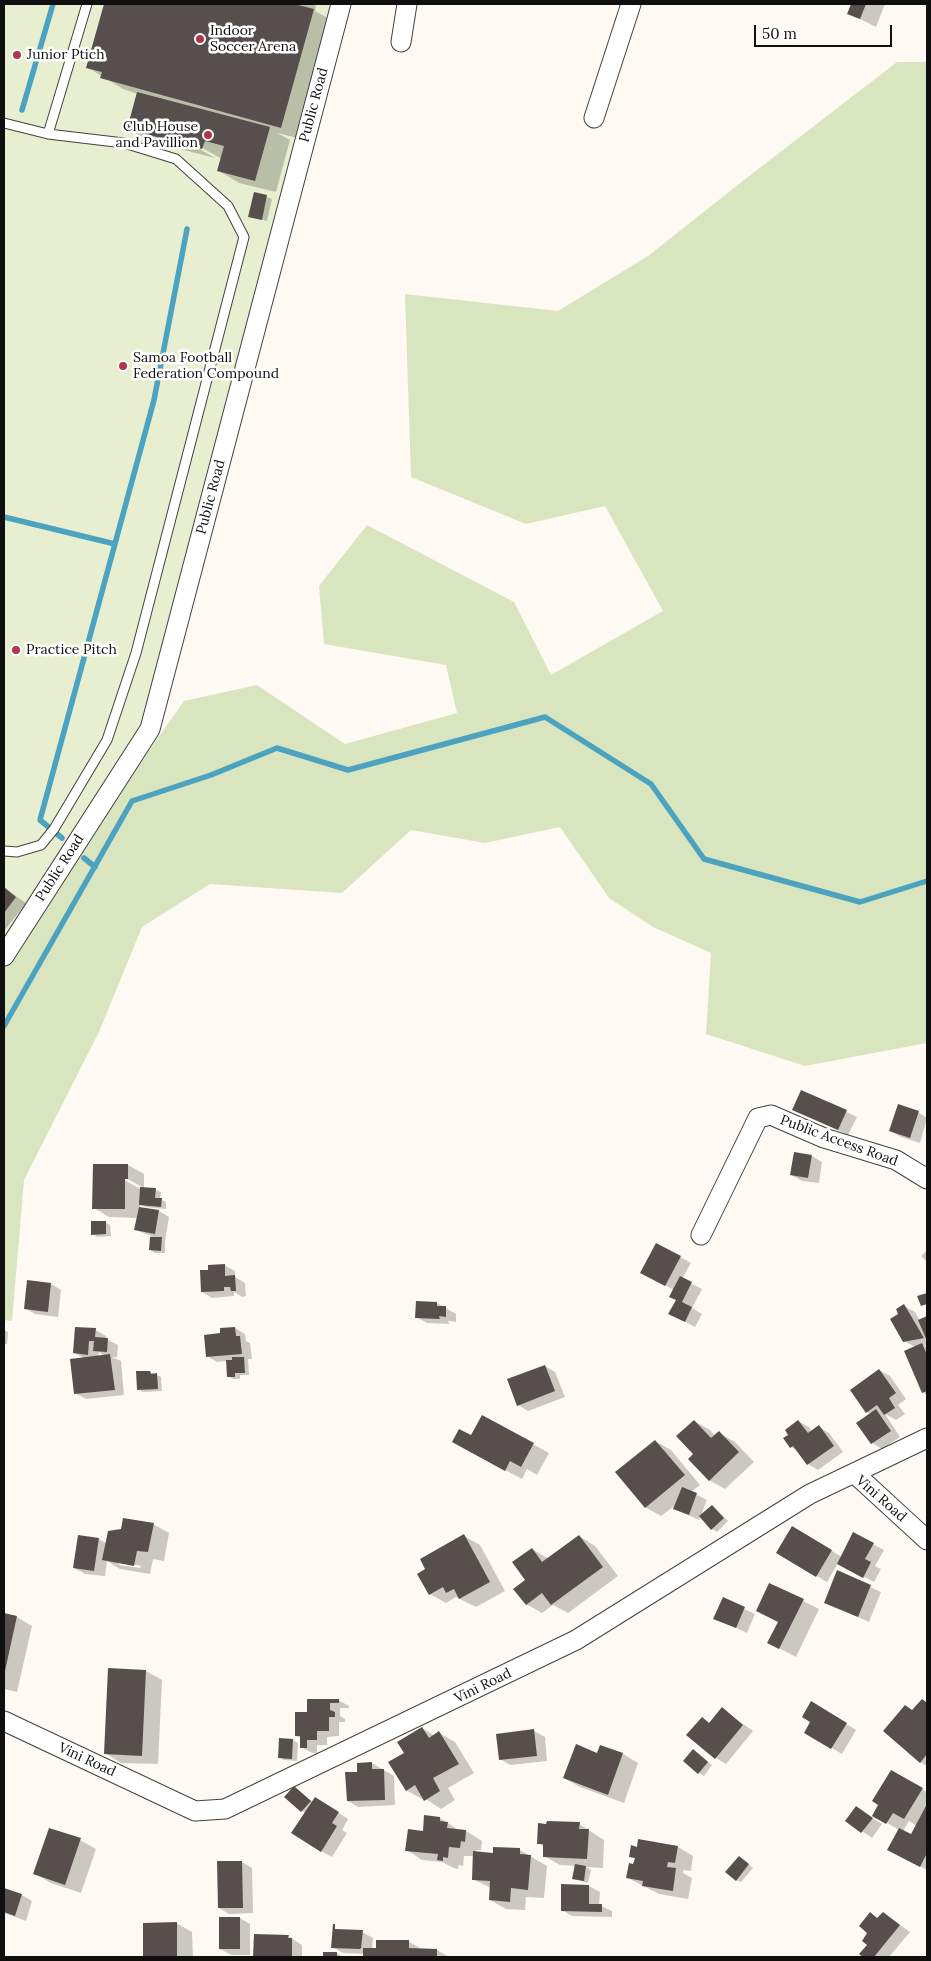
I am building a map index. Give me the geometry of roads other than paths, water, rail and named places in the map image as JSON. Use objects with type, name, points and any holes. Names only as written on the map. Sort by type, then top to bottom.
[{"type":"street","name":"Public Road","points":[[4,956],[150,729],[341,4]]},
{"type":"street","points":[[401,42],[407,4]]},
{"type":"street","points":[[594,118],[631,4]]},
{"type":"street","name":"Public Access Road","points":[[701,1235],[758,1118],[771,1115],[824,1138],[896,1160],[927,1179]]},
{"type":"street","points":[[854,1473],[927,1438]]},
{"type":"street","name":"Vini Road","points":[[4,1721],[195,1811],[225,1809],[576,1640],[810,1494],[854,1473],[927,1540]]},
{"type":"lane","points":[[48,134],[87,4]]},
{"type":"lane","points":[[4,123],[48,134],[124,143],[176,159],[228,206],[244,237],[136,653],[106,740],[54,829],[41,845],[17,852],[4,851]]},
{"type":"waterway","points":[[22,110],[53,4]]},
{"type":"waterway","points":[[62,838],[40,820],[154,400],[187,229]]},
{"type":"waterway","points":[[4,517],[115,544]]},
{"type":"waterway","points":[[4,1026],[132,801],[211,775],[277,748],[348,770],[545,717],[651,784],[704,859],[860,902],[927,881]]},
{"type":"waterway","points":[[84,858],[95,867]]},
{"type":"place","name":"Indoor Soccer Arena","points":[[200,39]]},
{"type":"place","name":"Junior Ptich","points":[[17,55]]},
{"type":"place","name":"Club House and Pavillion","points":[[208,135]]},
{"type":"place","name":"Samoa Football Federation Compound","points":[[123,366]]},
{"type":"place","name":"Practice Pitch","points":[[16,650]]}]
